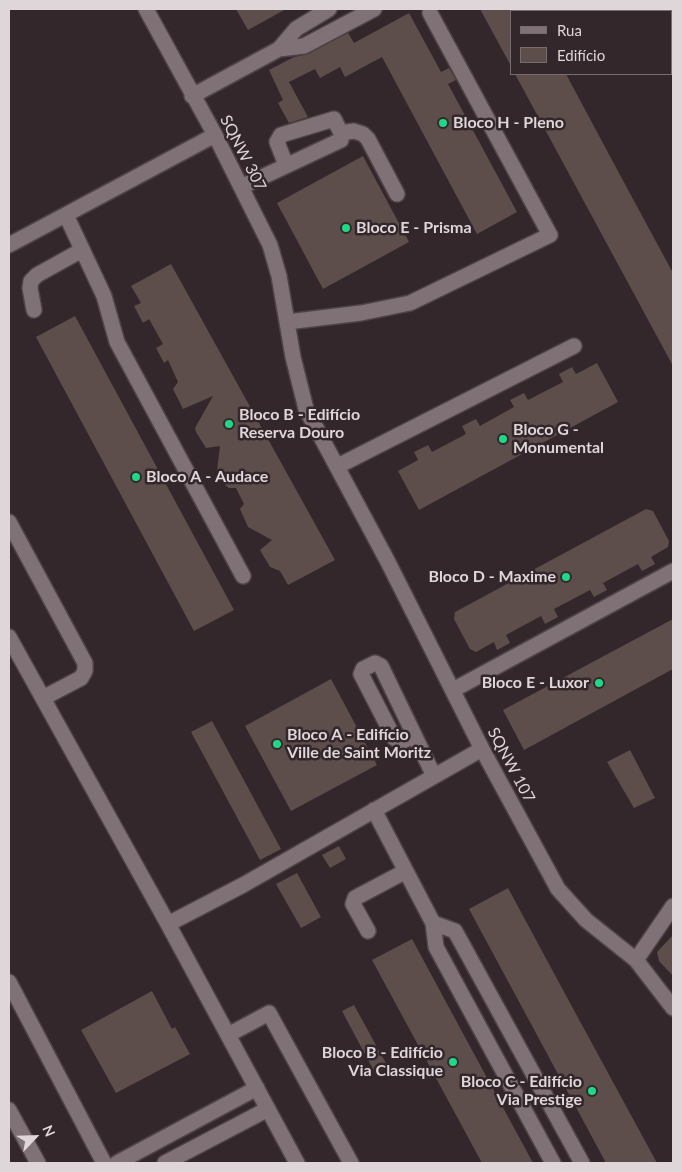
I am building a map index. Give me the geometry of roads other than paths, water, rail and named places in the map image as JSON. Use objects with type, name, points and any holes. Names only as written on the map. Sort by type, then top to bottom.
[{"type":"street","name":"SQNW 307","points":[[146,9],[215,135],[270,245],[279,276],[306,409],[388,562]]},
{"type":"street","points":[[280,49],[296,29],[329,9]]},
{"type":"street","points":[[192,96],[280,49],[304,46],[374,9]]},
{"type":"street","points":[[287,322],[361,313],[410,303],[550,235],[430,13]]},
{"type":"street","points":[[241,187],[341,140],[342,133],[336,122],[330,118],[281,135],[277,142],[286,165]]},
{"type":"street","points":[[342,133],[354,131],[368,139],[397,194]]},
{"type":"street","points":[[9,245],[215,135]]},
{"type":"street","points":[[66,215],[104,296],[117,342],[243,576]]},
{"type":"street","points":[[34,310],[30,288],[31,281],[37,274],[82,250]]},
{"type":"street","points":[[338,466],[574,346]]},
{"type":"street","points":[[9,522],[85,663],[85,671],[81,678],[42,698]]},
{"type":"street","name":"SQNW 107","points":[[388,562],[482,749],[558,889],[586,920],[636,960],[673,1008]]},
{"type":"street","points":[[453,690],[673,572]]},
{"type":"street","points":[[9,637],[168,924],[297,1163]]},
{"type":"street","points":[[414,736],[401,742],[394,738],[361,674],[363,669],[375,663],[381,666],[434,776]]},
{"type":"street","points":[[168,924],[243,885],[482,749]]},
{"type":"street","points":[[374,810],[433,923],[436,947],[553,1163]]},
{"type":"street","points":[[368,931],[353,904],[355,898],[406,871]]},
{"type":"street","points":[[636,960],[673,906]]},
{"type":"street","points":[[433,923],[455,931],[582,1163]]},
{"type":"street","points":[[9,982],[104,1163]]},
{"type":"street","points":[[228,1035],[269,1013],[351,1163]]},
{"type":"street","points":[[118,1163],[257,1088]]},
{"type":"street","points":[[165,1163],[268,1109]]},
{"type":"street","points":[[9,1110],[38,1163]]},
{"type":"place","name":"Bloco H - Pleno","points":[[443,123]]},
{"type":"place","name":"Bloco E - Prisma","points":[[346,228]]},
{"type":"place","name":"Bloco B - Edifício Reserva Douro","points":[[229,424]]},
{"type":"place","name":"Bloco G - Monumental","points":[[503,439]]},
{"type":"place","name":"Bloco A - Audace","points":[[136,477]]},
{"type":"place","name":"Bloco D - Maxime","points":[[566,577]]},
{"type":"place","name":"Bloco E - Luxor","points":[[599,683]]},
{"type":"place","name":"Bloco A - Edifício Ville de Saint Moritz","points":[[277,744]]},
{"type":"place","name":"Bloco B - Edifício Via Classique","points":[[453,1062]]},
{"type":"place","name":"Bloco C - Edifício Via Prestige","points":[[592,1091]]}]
